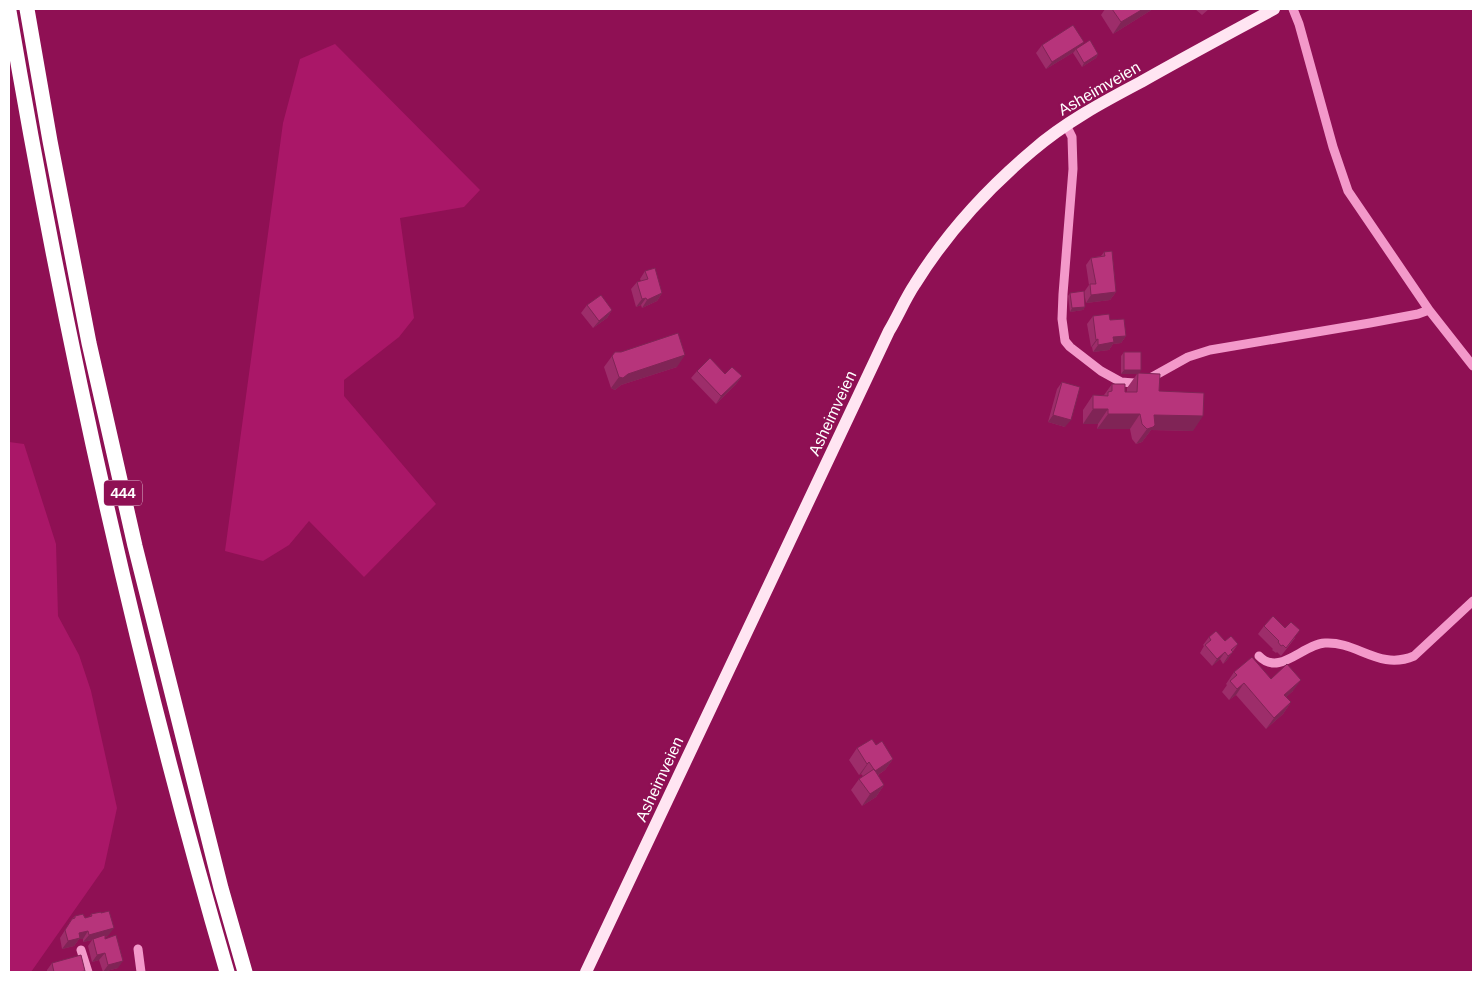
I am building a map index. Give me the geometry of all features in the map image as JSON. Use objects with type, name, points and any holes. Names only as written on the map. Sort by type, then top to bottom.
[{"type":"highway","name":"444","points":[[27,9],[89,343],[126,508],[216,870],[245,972]]},
{"type":"highway","name":"444","points":[[9,11],[32,147],[92,443],[152,694],[227,972]]},
{"type":"main road","name":"Asheimveien","points":[[586,972],[889,331],[914,285],[958,224],[993,186],[1032,150],[1066,125],[1100,104],[1274,9]]},
{"type":"street","points":[[1293,9],[1348,191],[1429,310],[1473,366]]},
{"type":"street","points":[[1066,125],[1072,138],[1073,154],[1063,294],[1065,341],[1094,366],[1121,382],[1134,383],[1145,381],[1159,375],[1182,360],[1210,350],[1370,323],[1418,314],[1429,310]]},
{"type":"street","points":[[1259,656],[1265,662],[1273,664],[1290,659],[1318,644],[1330,643],[1385,660],[1398,662],[1406,660],[1414,656],[1473,602]]},
{"type":"street","points":[[138,949],[141,972]]},
{"type":"street","points":[[81,950],[88,972]]},
{"type":"shaded area","points":[[335,44],[480,190],[464,207],[400,218],[414,318],[399,337],[344,380],[344,396],[436,504],[364,577],[309,521],[289,545],[263,561],[225,551],[283,123],[300,59]]},
{"type":"shaded area","points":[[9,442],[24,444],[56,544],[58,616],[79,655],[91,691],[117,808],[104,868],[31,972],[9,972]]},
{"type":"building","points":[[1112,9],[1143,9],[1121,22]]},
{"type":"building","points":[[1073,25],[1084,42],[1052,62],[1042,45]]},
{"type":"building","points":[[1090,40],[1098,54],[1084,63],[1076,49]]},
{"type":"building","points":[[1112,251],[1116,292],[1091,295],[1090,284],[1096,284],[1091,258],[1105,256],[1104,252]]},
{"type":"building","points":[[655,268],[662,293],[647,300],[646,298],[642,299],[637,282],[648,279],[645,271]]},
{"type":"building","points":[[1084,291],[1085,307],[1072,308],[1070,293]]},
{"type":"building","points":[[601,295],[612,310],[599,321],[587,305]]},
{"type":"building","points":[[1109,314],[1110,320],[1124,319],[1126,336],[1113,337],[1114,342],[1098,345],[1093,316]]},
{"type":"building","points":[[678,333],[685,355],[628,374],[623,378],[619,377],[612,356],[615,352],[621,352]]},
{"type":"building","points":[[1124,352],[1141,352],[1141,370],[1124,370]]},
{"type":"building","points":[[710,358],[725,374],[732,367],[742,376],[721,396],[697,371]]},
{"type":"building","points":[[1138,373],[1160,374],[1159,391],[1204,393],[1203,416],[1154,415],[1155,425],[1147,429],[1142,424],[1140,414],[1108,414],[1108,409],[1093,409],[1093,395],[1108,396],[1108,392],[1112,391],[1112,384],[1125,384],[1125,392],[1137,392]]},
{"type":"building","points":[[1062,382],[1080,387],[1071,420],[1053,415]]},
{"type":"building","points":[[1273,616],[1285,628],[1291,622],[1300,630],[1286,648],[1283,645],[1281,646],[1279,641],[1264,626]]},
{"type":"building","points":[[1216,631],[1225,641],[1231,636],[1238,644],[1231,650],[1233,652],[1228,656],[1225,652],[1217,659],[1205,645],[1211,640],[1209,637]]},
{"type":"building","points":[[1252,657],[1271,679],[1287,664],[1301,680],[1284,695],[1291,702],[1274,718],[1244,683],[1237,689],[1230,681],[1237,675],[1234,672]]},
{"type":"building","points":[[872,739],[876,745],[882,741],[893,759],[875,771],[869,762],[867,764],[857,748]]},
{"type":"building","points":[[874,769],[884,785],[870,794],[859,779]]},
{"type":"building","points":[[109,911],[114,928],[89,935],[88,931],[79,933],[80,938],[68,941],[65,930],[75,916],[83,914],[85,918],[92,916],[91,914]]},
{"type":"building","points":[[105,935],[105,939],[116,935],[123,961],[108,965],[105,953],[97,955],[93,939]]},
{"type":"building","points":[[81,955],[85,971],[54,972],[52,963]]}]
